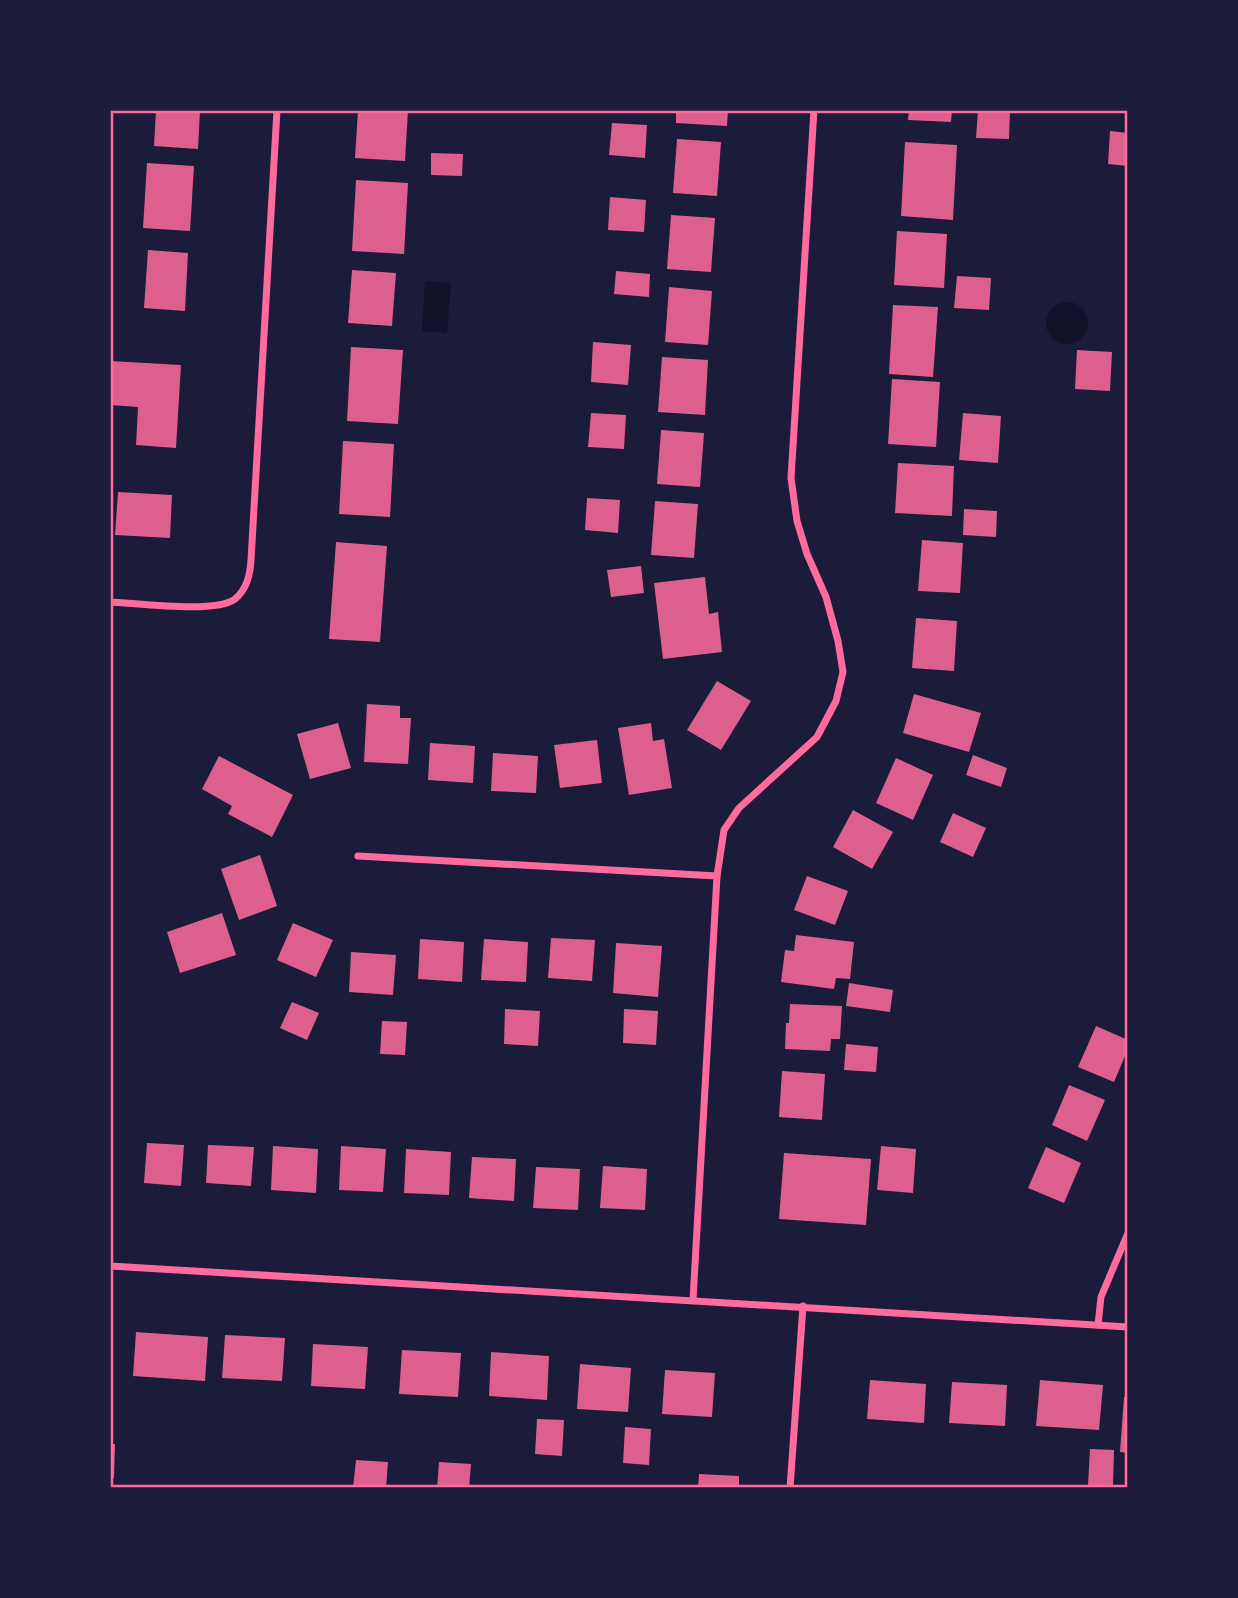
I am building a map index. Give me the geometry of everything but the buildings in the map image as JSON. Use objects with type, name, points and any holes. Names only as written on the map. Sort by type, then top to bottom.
[{"type":"street","points":[[110,602],[216,607],[234,599],[247,582],[250,571],[277,110]]},
{"type":"street","points":[[693,1300],[717,876],[724,830],[739,808],[817,737],[836,701],[843,672],[826,597],[807,554],[797,521],[791,478],[814,110]]},
{"type":"street","points":[[358,856],[717,876]]},
{"type":"street","points":[[1098,1325],[1101,1297],[1128,1233]]},
{"type":"street","points":[[110,1266],[1128,1327]]},
{"type":"street","points":[[790,1488],[803,1306]]},
{"type":"shaded area","points":[[425,281],[451,283],[447,333],[422,331]]},
{"type":"shaded area","points":[[1067,302],[1082,308],[1088,323],[1082,338],[1067,344],[1052,338],[1046,323],[1052,308]]}]
